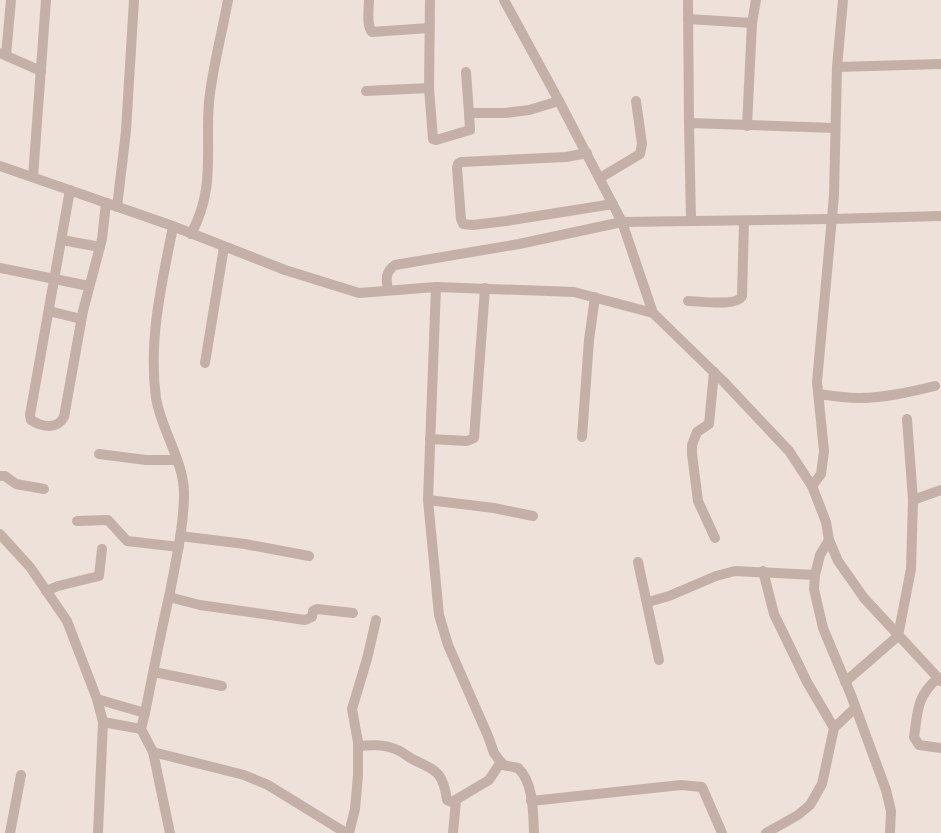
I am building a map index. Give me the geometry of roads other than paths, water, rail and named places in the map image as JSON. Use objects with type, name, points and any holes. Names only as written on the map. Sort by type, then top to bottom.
[{"type":"street","points":[[11,0],[3,54],[41,71]]},
{"type":"street","points":[[33,177],[46,0]]},
{"type":"street","points":[[117,207],[126,131],[134,0]]},
{"type":"street","points":[[191,234],[198,221],[205,200],[208,172],[207,138],[209,101],[228,0]]},
{"type":"street","points":[[369,0],[369,22],[372,32],[429,28]]},
{"type":"street","points":[[430,0],[429,88],[431,134],[433,139],[436,140],[470,130],[466,72]]},
{"type":"street","points":[[504,0],[587,153],[622,222],[653,313],[714,372],[789,451],[812,486],[826,522],[829,540],[838,561],[864,598],[940,680],[926,688],[921,697],[914,737],[919,745],[941,748]]},
{"type":"street","points":[[688,0],[691,222]]},
{"type":"street","points":[[747,126],[752,23],[756,0]]},
{"type":"street","points":[[812,486],[821,474],[824,451],[817,382],[834,195],[837,67],[843,0]]},
{"type":"street","points":[[688,19],[752,23]]},
{"type":"street","points":[[837,67],[941,64]]},
{"type":"street","points":[[366,91],[429,88]]},
{"type":"street","points":[[469,114],[521,111],[559,101]]},
{"type":"street","points":[[600,178],[640,154],[642,144],[636,101]]},
{"type":"street","points":[[689,123],[835,128]]},
{"type":"street","points":[[587,153],[566,157],[461,162],[458,164],[457,168],[461,219],[463,224],[473,225],[500,222],[613,204]]},
{"type":"street","points":[[0,166],[173,227],[316,281],[359,293],[387,282],[436,287],[574,292],[653,313]]},
{"type":"street","points":[[70,190],[30,415],[31,420],[36,424],[55,426],[60,423],[64,417],[81,319],[100,247],[106,203]]},
{"type":"street","points":[[387,282],[389,269],[395,265],[519,244],[622,222],[691,222],[941,216]]},
{"type":"street","points":[[688,301],[737,302],[741,299],[744,221]]},
{"type":"street","points":[[170,833],[153,752],[141,729],[179,547],[184,493],[176,460],[157,402],[154,357],[159,300],[173,227]]},
{"type":"street","points":[[62,240],[100,247]]},
{"type":"street","points":[[204,363],[224,246]]},
{"type":"street","points":[[0,268],[89,286]]},
{"type":"street","points":[[436,287],[428,500],[439,615],[448,645],[494,753],[501,762],[522,771],[526,778],[532,801],[534,833]]},
{"type":"street","points":[[430,439],[467,441],[474,438],[485,288]]},
{"type":"street","points":[[582,437],[589,340],[595,297]]},
{"type":"street","points":[[49,311],[81,319]]},
{"type":"street","points":[[714,372],[709,424],[697,432],[692,445],[692,454],[698,502],[715,538]]},
{"type":"street","points":[[819,394],[858,398],[874,397],[935,386]]},
{"type":"street","points":[[845,682],[898,636],[911,569],[913,500],[907,419]]},
{"type":"street","points":[[99,454],[146,460],[176,460]]},
{"type":"street","points":[[0,476],[5,476],[16,484],[44,489]]},
{"type":"street","points":[[913,500],[941,490]]},
{"type":"street","points":[[428,500],[494,508],[533,516]]},
{"type":"street","points":[[76,521],[108,520],[127,541],[179,547]]},
{"type":"street","points":[[0,534],[30,566],[46,592],[67,621],[97,699],[103,722],[98,833]]},
{"type":"street","points":[[180,536],[245,544],[308,556]]},
{"type":"street","points":[[829,540],[820,555],[815,575],[814,589],[823,628],[855,708],[889,800],[891,811],[890,833]]},
{"type":"street","points":[[46,592],[58,586],[99,576],[102,549]]},
{"type":"street","points":[[638,562],[648,602],[659,660]]},
{"type":"street","points":[[648,602],[669,596],[734,570],[763,571],[794,575],[815,575]]},
{"type":"street","points":[[763,571],[774,614],[807,682],[834,728]]},
{"type":"street","points":[[169,597],[200,605],[306,620],[312,617],[313,611],[317,609],[353,613]]},
{"type":"street","points":[[349,833],[355,809],[358,746],[352,709],[367,659],[376,620]]},
{"type":"street","points":[[154,672],[222,686]]},
{"type":"street","points":[[97,699],[145,714]]},
{"type":"street","points":[[766,833],[798,815],[810,806],[822,784],[834,728],[855,708]]},
{"type":"street","points":[[103,722],[141,729]]},
{"type":"street","points":[[358,746],[382,745],[396,749],[405,755],[435,769],[444,782],[447,800],[452,802],[489,780],[501,762]]},
{"type":"street","points":[[153,752],[244,775],[268,785],[346,833]]},
{"type":"street","points":[[10,833],[21,775]]},
{"type":"street","points":[[532,801],[680,785],[702,787],[722,833]]},
{"type":"street","points":[[453,833],[456,801]]}]
